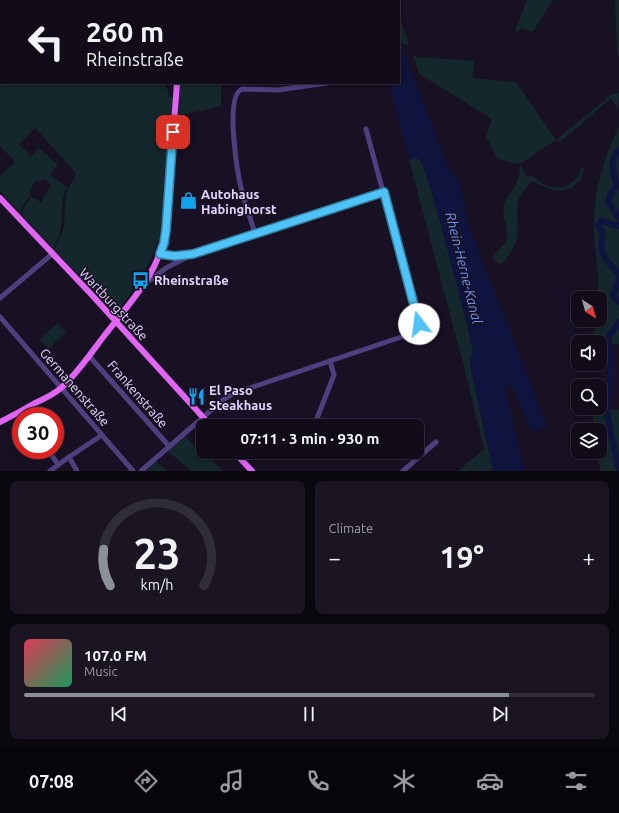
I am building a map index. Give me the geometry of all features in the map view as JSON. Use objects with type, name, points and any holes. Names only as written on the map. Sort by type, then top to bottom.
[{"type":"main road","points":[[28,407],[62,388],[89,356],[143,285],[156,264],[164,243],[166,230],[177,84]]},
{"type":"main road","name":"Wartburgstraße","points":[[0,198],[203,417]]},
{"type":"main road","points":[[0,422],[12,416]]},
{"type":"main road","points":[[241,459],[252,471]]},
{"type":"street","points":[[255,234],[240,181],[234,136],[233,108],[236,94],[242,88],[278,90],[319,84]]},
{"type":"street","points":[[141,471],[223,400],[231,395],[413,333],[418,329],[419,324],[366,129]]},
{"type":"street","points":[[143,285],[166,268],[193,254],[384,192]]},
{"type":"street","points":[[0,298],[52,254]]},
{"type":"street","points":[[160,254],[175,256],[193,254]]},
{"type":"street","points":[[156,264],[159,267],[166,268]]},
{"type":"street","name":"Germanenstraße","points":[[0,318],[133,471]]},
{"type":"street","name":"Frankenstraße","points":[[89,356],[169,446]]},
{"type":"street","points":[[317,419],[334,376],[330,361]]},
{"type":"street","points":[[50,471],[68,457],[102,435]]},
{"type":"street","points":[[403,471],[436,442]]},
{"type":"street","points":[[68,457],[77,471]]},
{"type":"street","points":[[54,459],[58,464]]},
{"type":"green space","points":[[527,0],[553,0],[532,32],[522,28],[514,34]]},
{"type":"green space","points":[[615,0],[619,0],[619,57],[617,54]]},
{"type":"green space","points":[[400,16],[409,45],[400,43]]},
{"type":"green space","points":[[413,55],[417,57],[475,61],[472,78],[516,82],[556,140],[520,164],[497,159],[486,136],[492,119],[419,74]]},
{"type":"green space","points":[[0,84],[164,84],[168,89],[169,97],[173,97],[163,229],[142,277],[120,308],[117,310],[112,310],[54,250],[64,228],[67,191],[76,175],[75,172],[35,128],[19,144],[31,156],[39,148],[58,165],[50,175],[67,187],[63,198],[61,230],[57,242],[53,248],[21,214],[31,197],[41,202],[51,186],[46,179],[34,182],[29,196],[20,212],[0,191],[0,176],[15,162],[0,146]]},
{"type":"green space","points":[[180,84],[221,84],[221,106],[178,116]]},
{"type":"green space","points":[[619,93],[618,110],[611,98],[565,138],[558,142],[556,140],[612,94]]},
{"type":"green space","points":[[619,126],[619,344],[607,344],[607,335],[594,335],[595,327],[607,327],[607,291],[598,291],[594,240],[594,215],[601,172]]},
{"type":"green space","points":[[416,158],[420,160],[423,165],[439,217],[470,336],[473,351],[470,360],[471,369],[493,471],[458,471],[484,449],[463,363],[409,160]]},
{"type":"green space","points":[[520,164],[527,177],[533,176],[545,185],[558,188],[573,182],[580,173],[582,167],[584,168],[581,180],[571,188],[560,191],[552,190],[532,181],[527,186],[518,201],[516,242],[512,251],[501,265],[492,258],[506,241],[507,232],[503,209],[506,199],[517,181]]},
{"type":"green space","points":[[58,323],[66,333],[48,349],[40,339]]},
{"type":"green space","points":[[607,409],[619,410],[619,471],[600,471],[599,459],[607,459],[607,423],[593,423],[593,415],[607,415]]},
{"type":"green space","points":[[184,435],[196,446],[196,459],[210,459],[223,471],[192,471],[167,451]]},
{"type":"green space","points":[[155,461],[167,471],[143,471]]},
{"type":"water","name":"Rhein-Herne-Kanal","points":[[400,42],[448,167],[460,184],[470,229],[547,426],[532,433],[512,387],[508,385],[506,388],[507,397],[524,471],[493,471],[471,369],[470,360],[473,351],[470,336],[439,217],[423,165],[420,160],[416,158],[409,160],[389,84],[400,84]]},
{"type":"waterway","points":[[619,150],[612,163],[617,186],[611,193],[608,202],[619,218]]},
{"type":"waterway","points":[[619,224],[618,226],[601,221],[598,226],[603,233],[601,247],[602,252],[606,260],[619,274]]},
{"type":"waterway","points":[[619,279],[613,296],[619,302]]},
{"type":"waterway","points":[[558,287],[575,335]]},
{"type":"waterway","points":[[619,322],[608,338],[611,375],[607,413],[619,470]]},
{"type":"waterway","points":[[609,387],[619,396]]},
{"type":"place","name":"Autohaus Habinghorst","points":[[188,201]]},
{"type":"place","name":"Rheinstraße","points":[[141,280]]},
{"type":"place","name":"El Paso Steakhaus","points":[[196,397]]},
{"type":"route","points":[[173,132],[166,230],[164,243],[160,254],[175,256],[193,254],[384,192],[419,324]]}]
